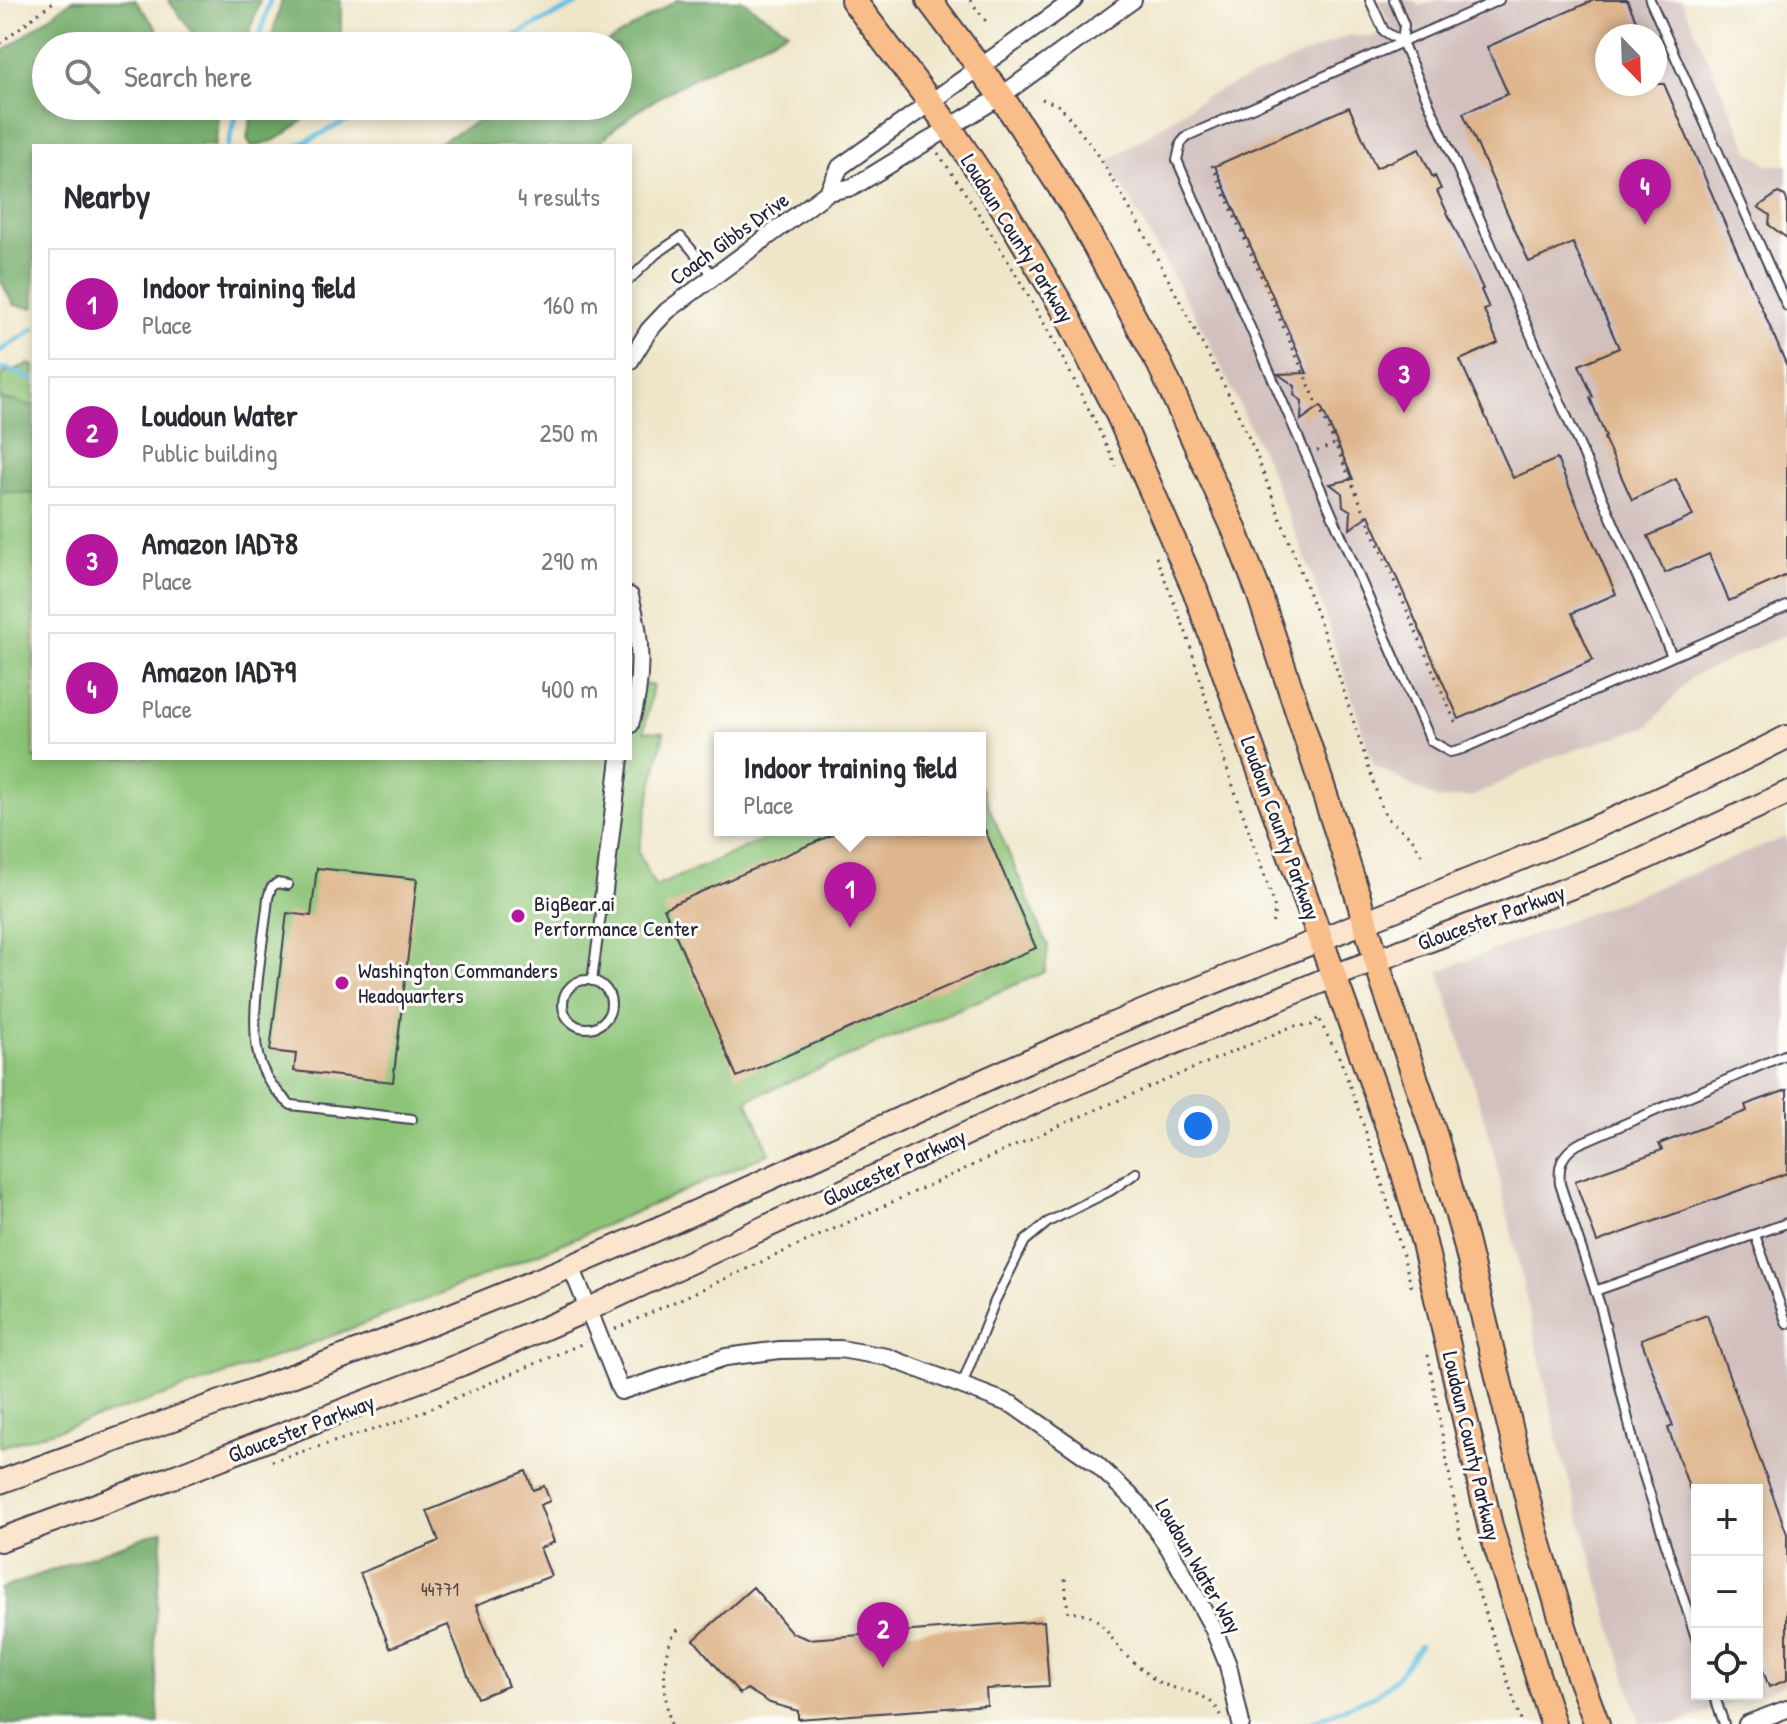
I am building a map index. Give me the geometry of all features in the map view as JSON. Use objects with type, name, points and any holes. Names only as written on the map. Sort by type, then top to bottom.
[{"type":"main road","name":"Loudoun County Parkway","points":[[853,0],[930,101],[939,133],[1004,209],[1059,301],[1118,414],[1195,590],[1322,937],[1414,1207],[1491,1530],[1553,1724]]},
{"type":"main road","name":"Loudoun County Parkway","points":[[929,0],[1001,96],[1076,211],[1160,365],[1259,593],[1448,1177],[1536,1534],[1579,1676],[1597,1724]]},
{"type":"main road","name":"Gloucester Parkway","points":[[0,1482],[364,1348],[571,1266],[720,1202],[1070,1042],[1678,792],[1787,737]]},
{"type":"main road","name":"Gloucester Parkway","points":[[0,1540],[383,1396],[589,1309],[1056,1092],[1376,959],[1631,865],[1787,793]]},
{"type":"street","name":"Coach Gibbs Drive","points":[[828,192],[840,167],[1074,0]]},
{"type":"street","name":"Coach Gibbs Drive","points":[[632,358],[649,330],[667,311],[828,192],[853,187],[1001,96],[1133,0]]},
{"type":"street","points":[[632,603],[637,621],[641,669],[632,718]]},
{"type":"street","points":[[602,907],[620,760]]},
{"type":"street","name":"Loudoun Water Way","points":[[571,1266],[621,1391],[726,1357],[780,1350],[840,1349],[887,1357],[1013,1405],[1094,1462],[1138,1503],[1169,1548],[1213,1628],[1228,1665],[1241,1724]]},
{"type":"street","points":[[1747,1724],[1787,1709]]},
{"type":"lane","points":[[1370,0],[1384,31],[1402,42]]},
{"type":"lane","points":[[1394,0],[1404,25],[1402,42],[1672,656]]},
{"type":"lane","points":[[1499,0],[1187,136],[1178,150],[1177,160],[1431,741],[1450,752],[1462,749],[1787,606]]},
{"type":"lane","points":[[1650,0],[1787,306]]},
{"type":"lane","points":[[632,277],[656,254],[681,237],[713,275]]},
{"type":"lane","points":[[288,885],[277,883],[271,888],[268,898],[256,1037],[262,1068],[278,1094],[291,1105],[412,1119]]},
{"type":"lane","points":[[592,981],[602,907]]},
{"type":"lane","points":[[592,981],[606,989],[612,1005],[605,1021],[587,1029],[569,1020],[564,1000],[574,984],[592,981]]},
{"type":"lane","points":[[1693,1628],[1635,1448],[1595,1291],[1560,1184],[1561,1160],[1568,1151],[1677,1100],[1787,1054]]},
{"type":"lane","points":[[962,1385],[995,1301],[1025,1241],[1048,1222],[1110,1191],[1136,1173]]},
{"type":"lane","points":[[1595,1291],[1787,1223]]},
{"type":"lane","points":[[1755,1235],[1787,1324]]},
{"type":"lane","points":[[1716,1700],[1724,1724]]},
{"type":"path","points":[[0,43],[56,0]]},
{"type":"path","points":[[970,0],[988,24]]},
{"type":"path","points":[[1042,99],[1060,106],[1097,153],[1157,256],[1229,395],[1255,451],[1326,638],[1382,809],[1387,818],[1412,838],[1424,860]]},
{"type":"path","points":[[939,133],[976,207],[1040,314],[1084,396],[1122,478]]},
{"type":"path","points":[[1212,165],[1456,724]]},
{"type":"path","points":[[1306,455],[1335,444]]},
{"type":"path","points":[[1153,549],[1187,635],[1223,757],[1273,900],[1275,911],[1272,925]]},
{"type":"path","points":[[266,1463],[401,1421],[693,1296],[1063,1124],[1293,1026],[1312,1025],[1319,1017],[1324,1034],[1341,1062],[1374,1155],[1413,1293]]},
{"type":"path","points":[[1427,1352],[1461,1540],[1522,1724]]},
{"type":"path","points":[[1065,1579],[1068,1613],[1083,1612],[1103,1624],[1117,1646],[1162,1684],[1214,1702],[1223,1724]]},
{"type":"path","points":[[671,1724],[665,1695],[666,1662],[670,1638],[680,1628]]},
{"type":"shaded area","points":[[1378,0],[1412,0],[1419,6],[1439,0],[1681,0],[1750,152],[1768,165],[1787,165],[1787,634],[1691,677],[1649,726],[1550,758],[1474,796],[1439,800],[1374,765],[1312,575],[1267,463],[1206,335],[1108,161],[1207,96],[1349,35],[1371,37],[1391,28]]},
{"type":"shaded area","points":[[1787,837],[1787,1684],[1763,1693],[1763,1484],[1691,1484],[1691,1700],[1742,1700],[1675,1724],[1640,1724],[1561,1454],[1491,1141],[1439,971]]},
{"type":"green space","points":[[72,0],[135,0],[159,32],[32,32],[32,120],[219,121],[215,144],[32,144],[32,308],[14,305],[0,280],[0,54]]},
{"type":"green space","points":[[168,0],[260,0],[250,32],[192,32]]},
{"type":"green space","points":[[282,0],[341,0],[341,32],[273,32]]},
{"type":"green space","points":[[677,0],[741,0],[788,31],[661,96],[632,116],[632,32],[625,32]]},
{"type":"green space","points":[[250,120],[303,120],[279,138],[264,144],[250,144],[247,138]]},
{"type":"green space","points":[[479,120],[626,120],[599,144],[437,144]]},
{"type":"green space","name":"BigBear.ai Performance Center","points":[[32,365],[32,760],[632,760],[632,683],[653,685],[644,731],[664,732],[638,852],[655,887],[771,836],[986,836],[986,800],[1048,946],[1045,972],[747,1100],[770,1153],[581,1236],[390,1314],[196,1385],[0,1447],[0,375]]},
{"type":"green space","points":[[0,398],[32,406],[32,494],[0,491]]},
{"type":"green space","points":[[163,1530],[154,1637],[159,1724],[0,1724],[0,1589]]},
{"type":"building","points":[[1594,0],[1627,0],[1638,24],[1595,24],[1595,96],[1667,96],[1667,91],[1787,366],[1787,575],[1729,601],[1709,554],[1665,573],[1648,536],[1693,516],[1676,479],[1632,500],[1604,438],[1590,398],[1593,397],[1579,365],[1619,348],[1573,243],[1529,262],[1463,113],[1508,94],[1487,47]]},
{"type":"building","points":[[1349,107],[1376,168],[1419,149],[1433,178],[1435,176],[1441,189],[1437,191],[1483,289],[1489,308],[1484,310],[1498,343],[1460,360],[1513,478],[1557,459],[1616,594],[1572,613],[1593,660],[1459,719],[1369,515],[1350,529],[1351,511],[1343,506],[1342,493],[1330,484],[1353,479],[1321,406],[1301,420],[1302,401],[1294,395],[1295,386],[1278,374],[1307,373],[1215,166]]},
{"type":"building","points":[[1778,193],[1785,196],[1787,201],[1787,238],[1769,225],[1770,215],[1758,207]]},
{"type":"building","points":[[986,832],[1036,948],[737,1077],[664,908],[829,836],[986,836]]},
{"type":"building","name":"Washington Commanders Headquarters","points":[[317,868],[417,879],[393,1082],[294,1071],[296,1054],[270,1051],[287,913],[311,916]]},
{"type":"building","points":[[1787,1090],[1787,1173],[1597,1242],[1575,1181],[1662,1150],[1659,1144],[1747,1111],[1745,1105]]},
{"type":"building","points":[[1707,1315],[1787,1534],[1787,1680],[1769,1687],[1763,1670],[1763,1484],[1691,1484],[1690,1490],[1668,1428],[1673,1426],[1641,1339]]},
{"type":"building","points":[[526,1471],[533,1490],[544,1486],[550,1501],[540,1505],[554,1542],[540,1548],[551,1576],[476,1605],[508,1686],[477,1698],[448,1625],[390,1648],[360,1573],[439,1541],[427,1511]]},
{"type":"building","points":[[753,1587],[792,1633],[808,1639],[1044,1621],[1049,1686],[986,1689],[987,1705],[798,1719],[798,1711],[770,1703],[747,1689],[740,1694],[694,1640]]},
{"type":"waterway","points":[[261,32],[270,0]]},
{"type":"waterway","points":[[522,32],[585,0]]},
{"type":"waterway","points":[[229,144],[235,120]]},
{"type":"waterway","points":[[301,144],[348,120]]},
{"type":"waterway","points":[[0,351],[32,330]]},
{"type":"waterway","points":[[0,369],[32,379]]},
{"type":"waterway","points":[[1307,1724],[1376,1695],[1398,1676],[1420,1646]]},
{"type":"place","name":"Amazon IAD79","points":[[1645,225]]},
{"type":"place","name":"Amazon IAD78","points":[[1404,413]]},
{"type":"place","name":"BigBear.ai Performance Center","points":[[518,916]]},
{"type":"place","name":"Indoor training field","points":[[850,928]]},
{"type":"place","name":"Washington Commanders Headquarters","points":[[342,983]]},
{"type":"place","name":"Loudoun Water","points":[[883,1668]]}]
